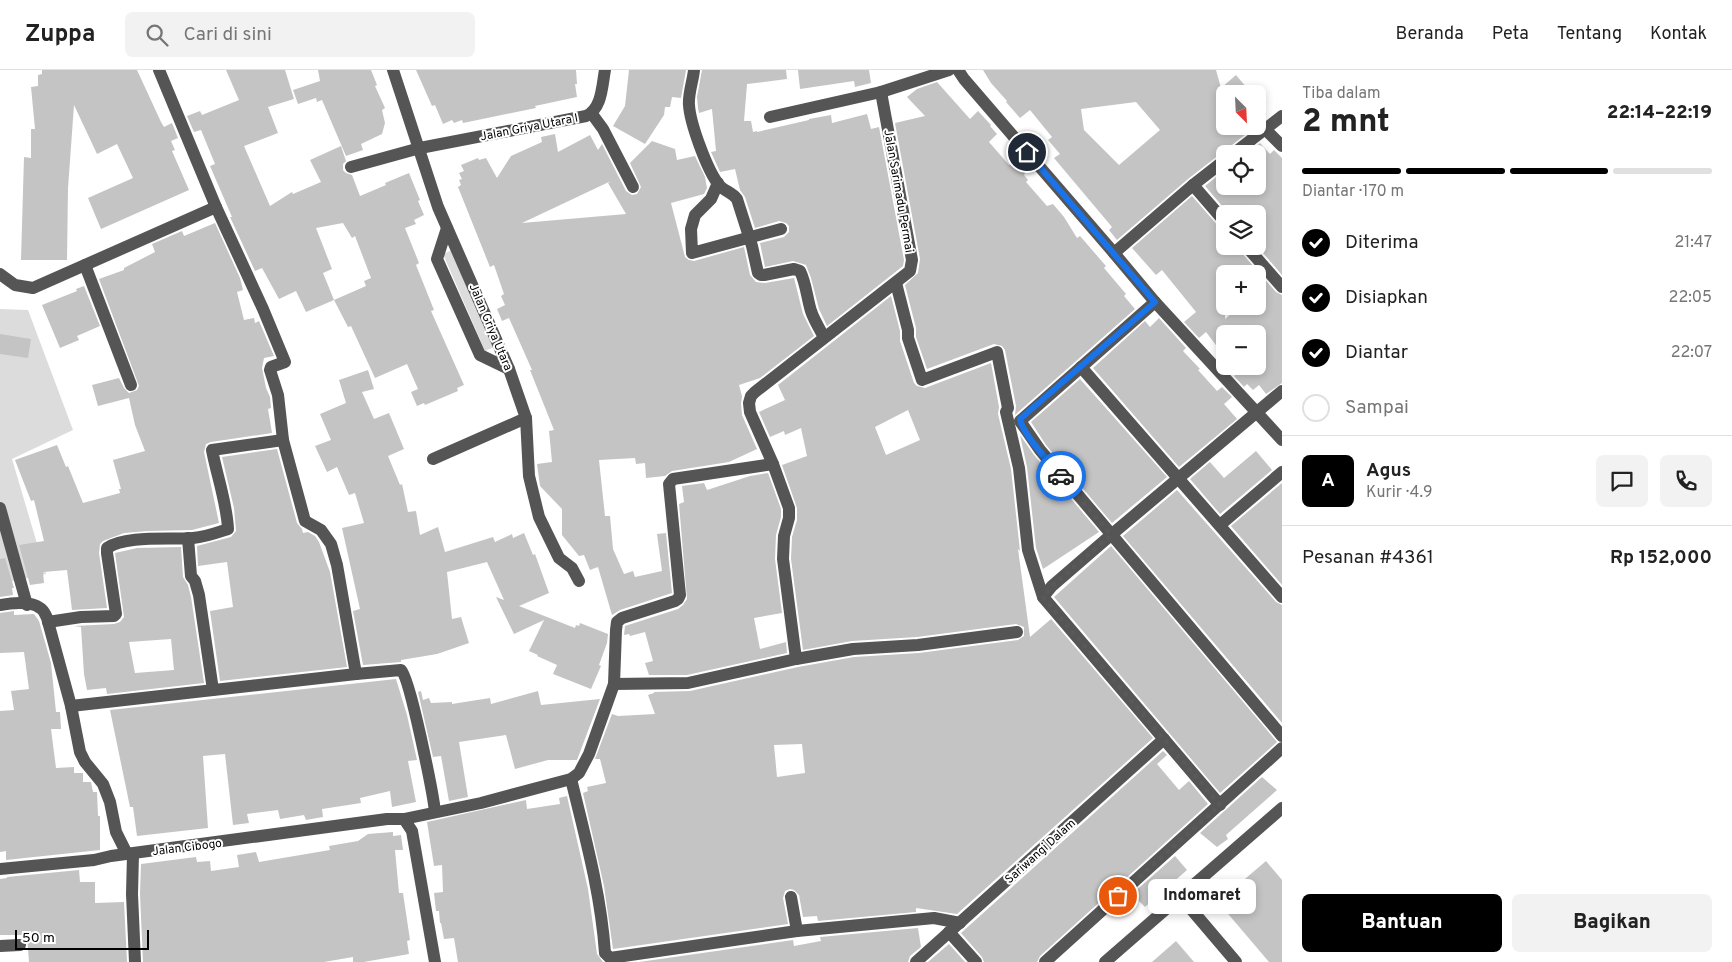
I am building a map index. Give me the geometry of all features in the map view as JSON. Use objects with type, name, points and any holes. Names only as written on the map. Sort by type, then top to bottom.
[{"type":"street","points":[[159,70],[216,207],[285,362],[272,367],[270,370],[278,395],[283,440],[305,521],[321,530],[332,544],[356,674]]},
{"type":"street","name":"Jalan Griya Utara","points":[[393,70],[438,206],[509,369],[526,418],[529,476],[539,517],[559,558],[572,568],[579,581]]},
{"type":"street","name":"Jalan Griya Utara I","points":[[351,167],[420,148],[592,114],[596,110],[605,70]]},
{"type":"street","points":[[694,70],[689,104],[700,149],[718,183],[722,188],[733,193],[737,199],[758,272],[761,275],[794,270],[800,271],[811,312],[816,325],[824,337]]},
{"type":"street","points":[[770,117],[882,92],[949,70]]},
{"type":"street","points":[[958,70],[970,87],[1155,302],[1282,440]]},
{"type":"street","name":"Jalan Sarimadu Permai","points":[[773,464],[750,412],[748,403],[751,396],[910,271],[912,260],[882,92]]},
{"type":"street","points":[[592,114],[603,130],[633,187]]},
{"type":"street","points":[[1266,128],[1282,116]]},
{"type":"street","points":[[1266,130],[1282,146]]},
{"type":"street","points":[[1244,145],[1257,135]]},
{"type":"street","points":[[1114,253],[1216,167]]},
{"type":"street","points":[[718,183],[711,199],[695,215],[691,229],[692,252],[781,229]]},
{"type":"street","points":[[1193,185],[1216,212]]},
{"type":"street","points":[[0,274],[16,285],[33,288],[216,207]]},
{"type":"street","points":[[447,228],[438,258],[480,355],[509,369]]},
{"type":"street","points":[[1254,255],[1282,287]]},
{"type":"street","points":[[85,265],[131,385]]},
{"type":"street","points":[[896,283],[908,330],[908,338],[922,380],[997,352],[1008,408],[1006,412],[1019,468],[1028,550],[1043,597],[1220,805]]},
{"type":"street","points":[[1155,302],[1020,421],[1040,450],[1282,736]]},
{"type":"street","points":[[1082,367],[1282,597]]},
{"type":"street","points":[[1043,597],[1052,586],[1111,535],[1282,391]]},
{"type":"street","points":[[433,459],[526,418]]},
{"type":"street","points":[[48,622],[81,617],[114,616],[116,614],[106,552],[111,546],[128,541],[188,538],[213,534],[228,529],[212,450],[283,440]]},
{"type":"street","points":[[796,659],[783,558],[784,536],[789,518],[789,508],[773,464],[671,480],[669,484],[680,595],[678,599],[622,618],[618,622],[614,684],[589,754],[580,773],[571,779],[590,855],[607,957],[797,931],[934,918],[960,923]]},
{"type":"street","points":[[1220,525],[1282,472]]},
{"type":"street","points":[[0,508],[27,604]]},
{"type":"street","points":[[188,538],[191,576],[195,581],[199,595],[213,690]]},
{"type":"street","points":[[0,606],[8,603],[27,604],[39,606],[44,610],[71,706],[80,752],[85,762],[103,784],[110,802],[116,832],[130,854],[135,962]]},
{"type":"street","points":[[614,684],[688,682],[853,649],[918,645],[1017,632]]},
{"type":"street","points":[[71,706],[401,670],[404,673],[417,720],[435,812]]},
{"type":"street","name":"Sariwangi Dalam","points":[[916,962],[1164,740]]},
{"type":"street","points":[[1045,962],[1282,748]]},
{"type":"street","name":"Jalan Cibogo","points":[[0,869],[94,860],[387,819],[404,819],[481,803],[571,779]]},
{"type":"street","points":[[1105,962],[1282,808]]},
{"type":"street","points":[[404,819],[412,831],[435,962]]},
{"type":"street","points":[[1180,896],[1236,962]]},
{"type":"street","points":[[791,897],[797,931]]},
{"type":"street","points":[[949,932],[976,962]]},
{"type":"street","points":[[0,946],[20,946]]},
{"type":"shaded area","points":[[452,250],[494,347],[485,351],[443,254]]},
{"type":"shaded area","points":[[0,309],[28,310],[73,430],[12,459],[46,574],[0,584]]},
{"type":"building","points":[[42,70],[137,70],[164,127],[172,123],[178,138],[171,141],[175,150],[172,151],[189,190],[101,229],[88,198],[133,178],[117,144],[97,154],[74,105],[68,188],[67,260],[21,260],[24,157],[31,158],[31,129],[35,129],[31,87],[38,86],[38,75],[42,74]]},
{"type":"building","points":[[226,70],[285,70],[294,99],[268,107],[278,133],[244,146],[270,206],[292,192],[293,194],[321,182],[310,160],[341,146],[346,161],[343,164],[343,170],[352,175],[360,196],[409,173],[424,215],[414,220],[416,224],[405,228],[419,263],[416,265],[434,310],[431,311],[464,385],[457,388],[458,391],[425,405],[424,403],[417,406],[411,392],[418,389],[407,364],[375,378],[351,326],[348,327],[334,300],[306,312],[296,291],[279,299],[262,268],[255,271],[230,217],[232,217],[210,166],[215,164],[201,130],[194,132],[187,116],[200,111],[202,115],[239,100]],"holes":[[[343,223],[352,238],[355,236],[371,278],[364,281],[366,286],[334,300],[323,273],[332,269],[316,228]]]},
{"type":"building","points":[[318,70],[371,70],[377,85],[375,86],[385,108],[382,110],[385,123],[382,134],[361,144],[363,150],[346,156],[322,100],[317,102],[316,98],[298,104],[293,90],[320,81]]},
{"type":"building","points":[[416,70],[576,70],[577,84],[575,84],[577,97],[535,106],[536,108],[463,123],[462,120],[454,123],[452,120],[443,124],[435,105],[432,106]]},
{"type":"building","points":[[629,70],[686,70],[681,98],[672,97],[670,107],[665,107],[664,115],[645,144],[613,126],[625,106]]},
{"type":"building","points":[[702,70],[786,70],[787,79],[747,84],[744,121],[751,121],[753,132],[831,115],[832,123],[867,114],[871,129],[879,127],[904,260],[903,266],[827,326],[819,309],[806,265],[793,261],[765,267],[760,243],[784,237],[789,232],[789,226],[779,221],[755,228],[745,197],[740,190],[735,169],[720,172],[711,152],[716,151],[712,109],[699,113],[698,108],[697,97]]},
{"type":"building","points":[[798,70],[869,70],[871,83],[855,87],[854,81],[800,89]]},
{"type":"building","points":[[983,70],[1216,70],[1220,85],[1216,85],[1216,135],[1245,135],[1232,145],[1216,145],[1216,157],[1117,240],[1109,230],[1112,227],[1054,158],[1060,154],[1048,140],[1052,137],[1030,110],[1020,118],[991,83]],"holes":[[[1136,102],[1160,130],[1119,165],[1084,130],[1081,109]]]},
{"type":"building","points":[[1236,75],[1244,85],[1224,85]]},
{"type":"building","points":[[937,82],[970,119],[978,111],[991,125],[997,134],[989,142],[1009,165],[1014,161],[1025,174],[1028,180],[1026,182],[1047,206],[1053,204],[1077,238],[1080,236],[1106,266],[1104,268],[1126,294],[1124,296],[1135,309],[1015,415],[1016,406],[1005,350],[1002,346],[994,344],[927,369],[916,337],[916,328],[905,285],[918,273],[920,259],[895,123],[925,116],[907,97],[917,89]]},
{"type":"building","points":[[555,134],[558,152],[590,135],[598,150],[602,144],[626,191],[632,195],[637,194],[641,187],[630,163],[652,141],[675,149],[677,160],[695,156],[705,177],[707,188],[704,194],[671,203],[685,257],[694,261],[744,247],[750,275],[756,282],[765,283],[794,278],[803,314],[814,336],[760,378],[739,385],[742,396],[742,415],[757,449],[729,462],[672,471],[665,476],[646,478],[645,463],[636,464],[635,458],[599,460],[605,516],[610,516],[613,549],[624,574],[633,571],[635,577],[662,571],[657,534],[666,533],[672,593],[620,610],[612,615],[598,567],[590,570],[584,555],[579,556],[562,535],[562,509],[540,486],[537,464],[552,462],[549,431],[554,430],[530,370],[532,370],[509,318],[502,321],[497,309],[505,305],[501,296],[504,294],[494,265],[490,267],[458,187],[461,185],[459,180],[462,179],[459,173],[464,171],[461,165],[478,158],[479,160],[486,158],[497,178],[511,156],[542,142],[541,137]],"holes":[[[611,181],[608,183],[626,214],[522,223]]]},
{"type":"building","points":[[1266,150],[1270,154],[1274,150],[1282,158],[1282,275],[1265,255],[1266,205],[1221,205],[1205,186],[1216,177],[1216,195],[1266,195]]},
{"type":"building","points":[[1192,196],[1216,224],[1216,255],[1244,255],[1252,265],[1216,265],[1216,315],[1225,315],[1225,319],[1230,315],[1266,315],[1266,281],[1276,292],[1282,295],[1282,383],[1266,394],[1259,385],[1253,390],[1247,384],[1244,387],[1234,376],[1266,375],[1266,325],[1216,325],[1216,345],[1206,332],[1199,338],[1184,322],[1196,312],[1162,270],[1156,275],[1132,248]]},
{"type":"building","points":[[215,223],[240,278],[243,290],[237,292],[244,320],[254,318],[255,323],[259,321],[274,356],[264,358],[262,368],[270,397],[271,408],[268,409],[272,433],[206,444],[204,452],[219,523],[192,530],[124,533],[103,541],[100,544],[99,553],[107,608],[72,610],[67,570],[43,572],[44,583],[30,585],[19,545],[44,541],[34,500],[31,501],[15,460],[57,445],[83,503],[120,493],[119,489],[121,489],[113,460],[145,451],[135,425],[129,398],[98,406],[92,385],[119,378],[129,393],[137,390],[139,386],[99,279],[124,270],[124,268],[155,252],[152,244],[182,231],[184,236]]},
{"type":"building","points":[[84,286],[100,326],[77,336],[79,340],[60,348],[42,305],[77,291],[76,289]]},
{"type":"building","points":[[891,296],[900,331],[900,341],[914,383],[917,386],[925,388],[991,363],[999,407],[998,414],[1011,469],[1020,551],[1018,549],[1030,637],[1051,619],[1153,738],[957,914],[916,908],[916,912],[818,921],[817,916],[803,917],[799,895],[790,889],[785,891],[783,898],[788,924],[613,949],[604,886],[583,793],[588,791],[587,787],[606,783],[600,759],[595,759],[612,714],[618,716],[655,714],[648,695],[654,692],[690,691],[798,667],[854,657],[919,653],[1018,640],[1024,636],[1024,627],[1016,624],[917,637],[852,641],[803,650],[791,559],[792,537],[797,520],[797,508],[782,465],[807,456],[801,428],[785,435],[784,431],[770,437],[759,412],[785,400],[778,385]],"holes":[[[908,410],[920,440],[886,455],[875,427]],[[802,744],[805,773],[777,777],[774,745]]]},
{"type":"building","points":[[1159,318],[1186,348],[1183,351],[1217,391],[1222,387],[1232,397],[1224,404],[1237,419],[1179,467],[1093,368],[1145,321],[1150,327]]},
{"type":"building","points":[[0,334],[31,339],[28,358],[0,354]]},
{"type":"building","points":[[368,370],[374,389],[362,392],[374,419],[389,413],[404,449],[388,456],[400,485],[402,484],[408,512],[416,511],[420,535],[438,527],[445,552],[493,537],[495,542],[512,534],[513,538],[524,533],[533,555],[535,554],[549,593],[519,606],[575,628],[580,623],[608,634],[607,643],[599,665],[601,666],[591,689],[553,674],[557,665],[529,651],[544,620],[514,634],[496,597],[504,600],[487,562],[447,572],[452,619],[461,617],[469,643],[437,654],[401,660],[401,662],[363,665],[353,611],[360,609],[342,528],[364,523],[355,493],[349,495],[337,467],[327,472],[315,446],[331,440],[320,414],[346,403],[339,380]]},
{"type":"building","points":[[1080,379],[1167,477],[1112,523],[1046,445],[1031,422]]},
{"type":"building","points":[[1020,435],[1034,455],[1099,532],[1043,569],[1036,548],[1027,467]]},
{"type":"building","points":[[277,449],[297,523],[303,533],[308,532],[315,536],[330,572],[347,667],[220,681],[210,611],[233,607],[227,562],[198,566],[197,546],[231,537],[236,531],[234,508],[222,457]]},
{"type":"building","points":[[1256,451],[1272,470],[1220,514],[1190,479],[1210,462],[1224,478]]},
{"type":"building","points":[[768,473],[781,509],[781,517],[776,535],[775,559],[782,613],[754,618],[760,649],[786,642],[787,653],[687,675],[649,675],[645,663],[653,661],[645,632],[630,636],[629,634],[624,635],[625,626],[678,609],[687,599],[679,504],[684,502],[682,486],[704,483],[707,490],[750,476]]},
{"type":"building","points":[[1282,483],[1282,585],[1231,526]]},
{"type":"building","points":[[1177,490],[1276,602],[1282,605],[1282,723],[1123,536]]},
{"type":"building","points":[[1111,546],[1277,742],[1220,793],[1054,597]]},
{"type":"building","points":[[181,547],[183,577],[188,585],[191,597],[204,683],[107,694],[106,688],[87,690],[81,627],[74,626],[120,622],[124,617],[115,553],[137,548]],"holes":[[[171,639],[174,670],[135,673],[129,642]]]},
{"type":"building","points":[[5,558],[14,588],[12,588],[13,595],[0,597],[0,559]]},
{"type":"building","points":[[14,611],[14,615],[34,614],[39,621],[51,663],[56,712],[60,712],[61,729],[51,729],[56,768],[74,767],[74,773],[83,773],[83,782],[91,782],[93,792],[97,792],[98,816],[100,816],[100,850],[6,860],[6,851],[0,852],[0,711],[14,710],[11,691],[29,689],[24,652],[0,653],[0,613]]},
{"type":"building","points":[[396,679],[407,715],[417,760],[408,761],[416,802],[392,807],[390,791],[360,798],[361,803],[322,809],[323,817],[306,820],[304,815],[280,819],[278,810],[247,814],[249,823],[233,825],[225,754],[203,756],[208,828],[137,836],[133,807],[130,807],[110,710]]},
{"type":"building","points":[[421,691],[423,700],[429,698],[431,703],[452,702],[452,704],[490,698],[491,704],[538,691],[541,705],[600,699],[577,760],[548,760],[515,769],[506,735],[459,742],[468,797],[449,801],[441,756],[433,757],[418,692]]},
{"type":"building","points":[[1163,751],[1167,755],[1157,764],[1179,790],[1189,781],[1208,804],[1040,956],[1037,962],[984,962],[982,957],[961,933]]},
{"type":"building","points":[[1262,777],[1277,790],[1226,835],[1228,839],[1217,847],[1200,833]]},
{"type":"building","points":[[567,796],[588,889],[597,954],[603,962],[458,962],[454,938],[444,939],[439,911],[436,911],[434,893],[443,892],[442,865],[434,866],[427,822],[526,800],[527,809],[560,804],[559,798]]},
{"type":"building","points":[[393,832],[393,836],[401,835],[403,850],[395,850],[399,893],[403,893],[410,940],[407,941],[409,954],[364,962],[353,962],[353,957],[324,962],[143,962],[140,894],[141,864],[196,857],[197,862],[210,861],[211,871],[239,867],[237,855],[256,852],[259,862],[330,850],[329,846],[358,841],[368,834]]},
{"type":"building","points":[[1175,856],[1187,870],[1145,907],[1132,894]]},
{"type":"building","points":[[1266,861],[1282,880],[1282,962],[1269,962],[1218,902]]},
{"type":"building","points":[[79,870],[80,882],[95,882],[95,903],[124,902],[127,962],[29,962],[27,935],[0,935],[0,879]]},
{"type":"building","points":[[918,928],[921,947],[910,956],[908,962],[639,962],[793,940],[794,946],[821,941],[820,937]]},
{"type":"building","points":[[1176,941],[1194,962],[1152,962]]},
{"type":"building","points":[[949,944],[965,962],[928,962]]},
{"type":"way so far","points":[[1061,476],[1111,535],[1052,586],[1043,597],[1220,805],[1118,896]]},
{"type":"place","name":"Indomaret","points":[[1118,896]]},
{"type":"route","points":[[1027,152],[1155,302],[1020,419],[1022,426],[1032,440],[1061,476]]}]
